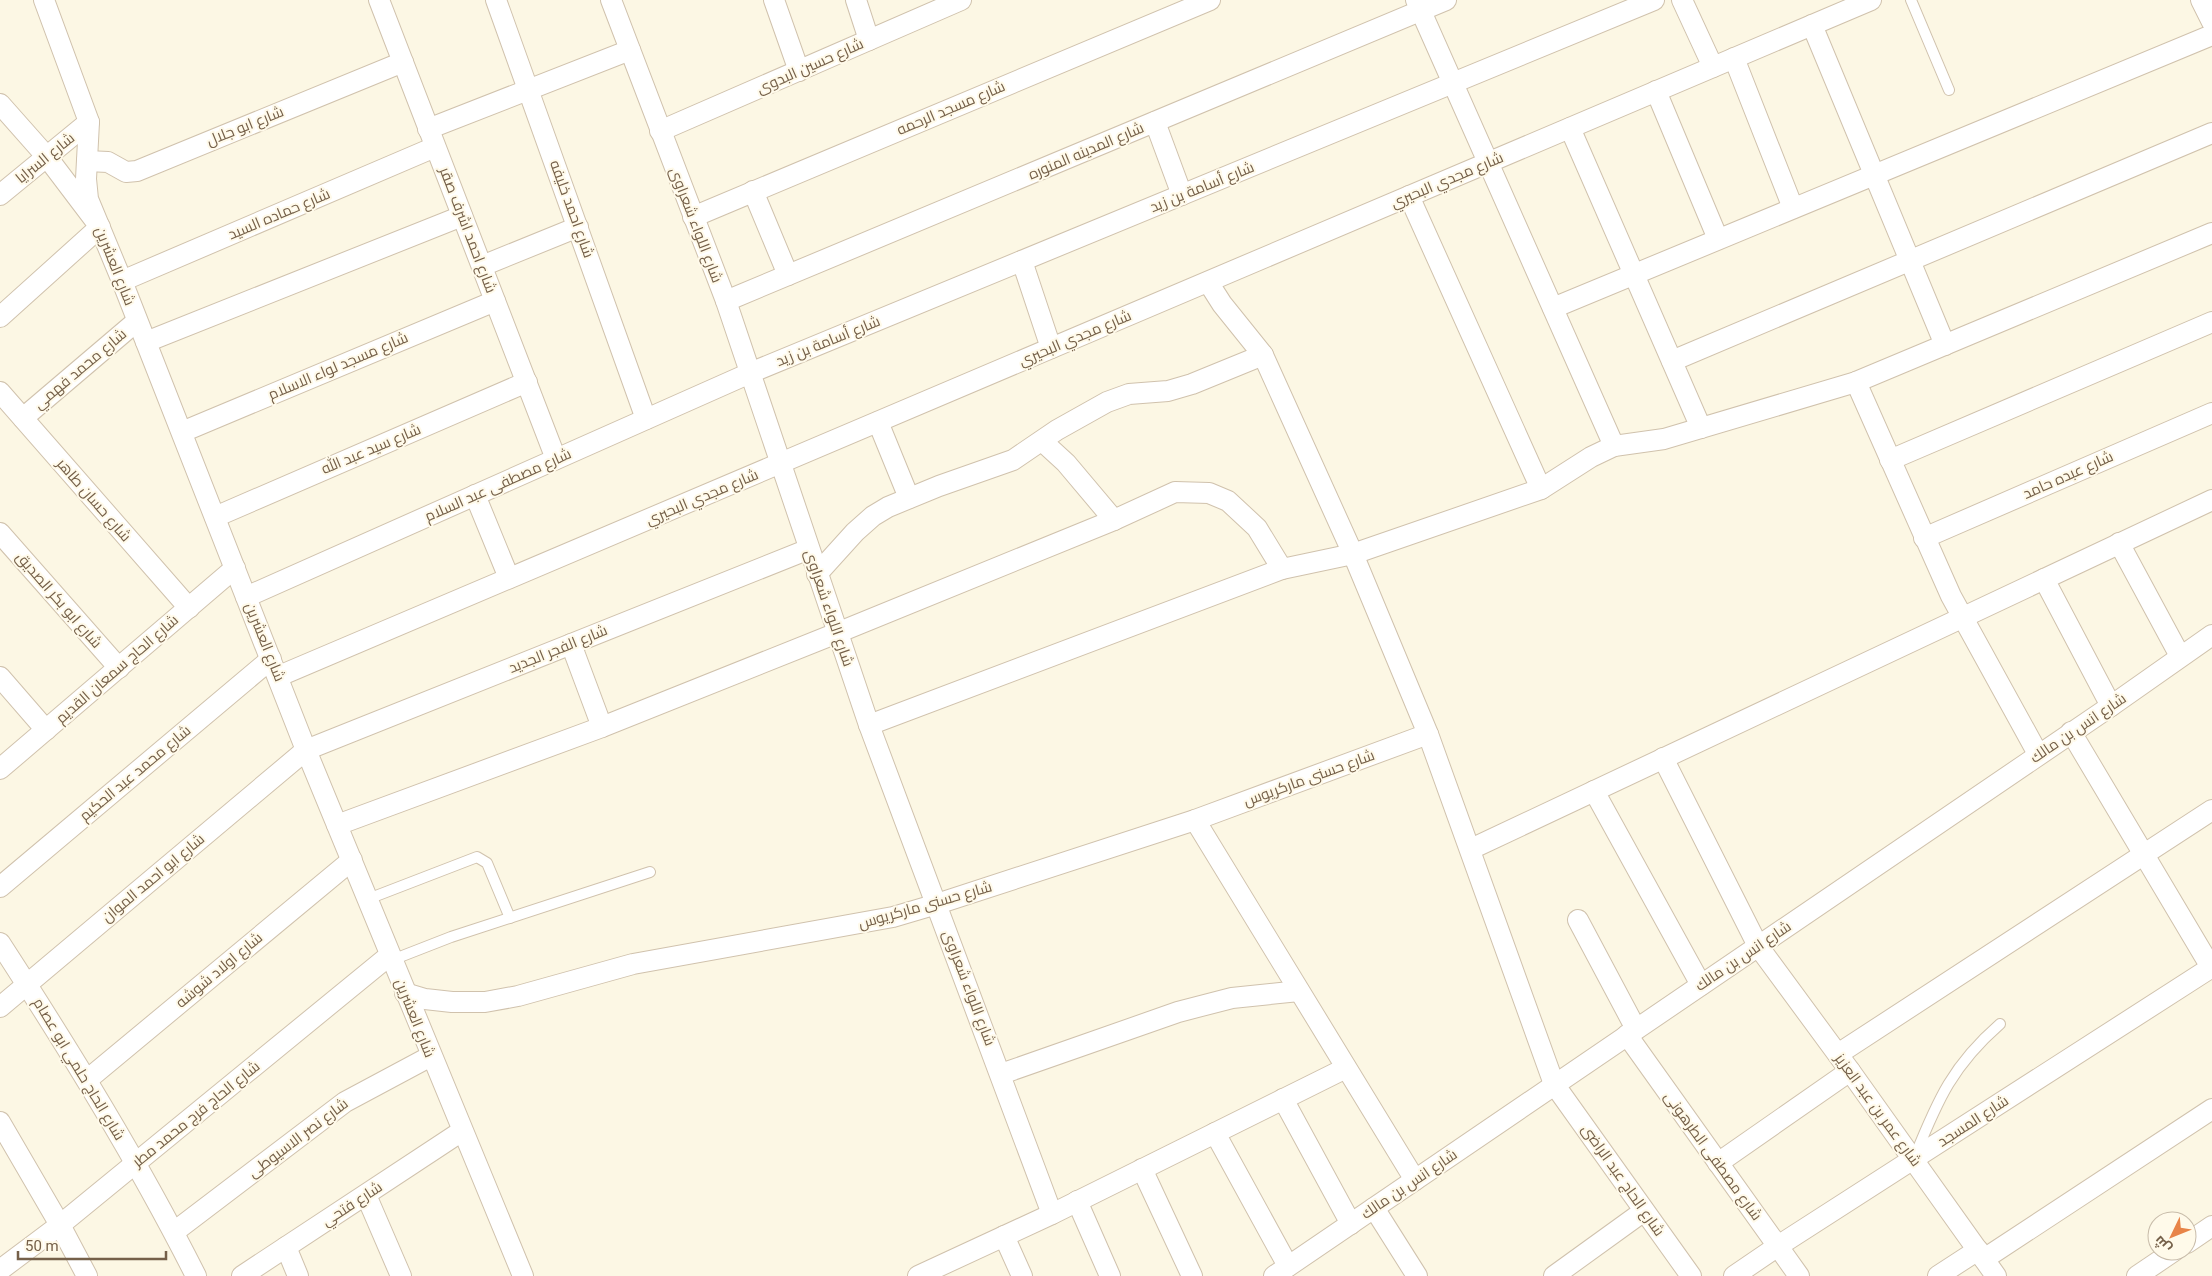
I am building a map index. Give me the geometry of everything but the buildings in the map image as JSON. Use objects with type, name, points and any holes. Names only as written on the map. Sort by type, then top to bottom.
[{"type":"street","name":"شارع العشرين","points":[[44,0],[90,122],[86,179],[88,200],[182,432],[306,750],[523,1276]]},
{"type":"street","name":"شارع احمد اشرف صقر","points":[[379,0],[556,459]]},
{"type":"street","name":"شارع احمد خليفه","points":[[496,0],[646,419]]},
{"type":"street","name":"شارع اللواء شعراوى","points":[[611,0],[726,301],[869,725],[1052,1214]]},
{"type":"street","points":[[774,0],[799,71]]},
{"type":"street","points":[[856,0],[869,40]]},
{"type":"street","name":"شارع حسين البدوى","points":[[660,131],[869,40],[937,5],[961,0]]},
{"type":"street","name":"شارع مسجد الرحمه","points":[[693,217],[1168,8],[1210,0]]},
{"type":"street","name":"شارع المدينه المنوره","points":[[726,301],[1155,122],[1419,5],[1446,0]]},
{"type":"street","name":"شارع أسامة بن زيد","points":[[750,373],[1654,0]]},
{"type":"street","points":[[1682,0],[1713,67]]},
{"type":"street","name":"شارع مجدي البحيري","points":[[275,668],[510,578],[1871,0]]},
{"type":"street","points":[[2202,0],[2212,22]]},
{"type":"street","points":[[1419,5],[1614,446]]},
{"type":"street","points":[[1812,25],[1945,345]]},
{"type":"street","points":[[1553,308],[2212,35]]},
{"type":"street","name":"شارع حماده السيد","points":[[122,281],[432,138],[528,90],[630,50]]},
{"type":"street","points":[[1734,58],[1793,208]]},
{"type":"street","name":"شارع ابو جلال","points":[[87,161],[108,162],[126,172],[137,171],[403,62]]},
{"type":"street","points":[[1656,91],[1718,239]]},
{"type":"street","points":[[0,104],[47,157],[100,227],[0,317]]},
{"type":"street","name":"شارع السرايا","points":[[0,195],[90,122]]},
{"type":"street","points":[[1155,122],[1182,195]]},
{"type":"street","points":[[1570,128],[1701,428]]},
{"type":"street","points":[[1672,361],[2212,133]]},
{"type":"street","points":[[753,192],[788,275]]},
{"type":"street","points":[[1409,196],[1542,489]]},
{"type":"street","points":[[146,342],[462,216]]},
{"type":"street","points":[[482,266],[578,227]]},
{"type":"street","points":[[869,725],[1282,569],[1353,554],[1542,489],[1591,457],[1614,446],[1651,442],[1856,382],[2212,233]]},
{"type":"street","points":[[1022,261],[1051,348]]},
{"type":"street","name":"شارع الحاج عبد الراضى","points":[[1208,282],[1222,304],[1263,355],[1353,554],[1428,734],[1471,849],[1554,1084],[1691,1276]]},
{"type":"street","name":"شارع مسجد لواء الاسلام","points":[[182,432],[495,301]]},
{"type":"street","name":"شارع محمد فهمي","points":[[23,418],[137,321]]},
{"type":"street","points":[[1890,460],[2212,322]]},
{"type":"street","points":[[817,574],[873,516],[909,498],[1014,460],[1107,402],[1128,394],[1176,389],[1263,355]]},
{"type":"street","name":"شارع مصطفى عبد السلام","points":[[246,597],[750,373]]},
{"type":"street","name":"شارع سيد عبد الله","points":[[215,517],[527,382]]},
{"type":"street","points":[[1856,382],[1951,596],[2038,754]]},
{"type":"street","name":"شارع حسان طاهر","points":[[0,392],[189,608]]},
{"type":"street","name":"شارع عبده حامد","points":[[1924,538],[2212,412]]},
{"type":"street","points":[[878,422],[909,498]]},
{"type":"street","points":[[1042,441],[1066,463],[1114,520]]},
{"type":"street","points":[[337,825],[602,727],[1114,520],[1176,492],[1210,492],[1228,501],[1257,528],[1282,569]]},
{"type":"street","points":[[475,495],[510,578]]},
{"type":"street","points":[[1471,849],[2212,500]]},
{"type":"street","name":"شارع ابو بكر الصديق","points":[[0,533],[119,668]]},
{"type":"street","points":[[2119,544],[2180,656]]},
{"type":"street","name":"شارع الفجر الجديد","points":[[306,750],[809,550]]},
{"type":"street","name":"شارع الحاج سمعان القديم","points":[[0,770],[235,568]]},
{"type":"street","points":[[2044,579],[2111,706]]},
{"type":"street","name":"شارع انس بن مالك","points":[[1281,1271],[2111,706],[2212,635]]},
{"type":"street","points":[[571,644],[602,727]]},
{"type":"street","name":"شارع محمد عبد الحكيم","points":[[0,887],[275,668]]},
{"type":"street","points":[[0,677],[46,730]]},
{"type":"street","points":[[2071,732],[2212,968]]},
{"type":"street","name":"شارع حسنى ماركريوس","points":[[405,993],[425,999],[485,1002],[518,996],[633,964],[893,917],[1195,820],[1428,734]]},
{"type":"street","name":"شارع ابو احمد الموان","points":[[0,1007],[306,750]]},
{"type":"street","name":"شارع عمر بن عبد العزيز","points":[[1663,758],[1758,946],[1838,1054],[1996,1276]]},
{"type":"street","points":[[1594,791],[1701,985]]},
{"type":"street","points":[[1838,1054],[2212,810]]},
{"type":"street","points":[[1195,820],[1414,1180]]},
{"type":"street","name":"شارع اولاد شوشه","points":[[87,1080],[352,860]]},
{"type":"street","name":"شارع مصطفى الطرهونى","points":[[1578,920],[1631,1032],[1718,1163],[1799,1276]]},
{"type":"street","name":"شارع الحاج حلمي ابو عصام","points":[[0,943],[87,1080],[136,1163],[196,1276]]},
{"type":"street","name":"شارع الحاج فرج محمد مطر","points":[[0,1270],[60,1226],[391,957]]},
{"type":"street","name":"شارع المسجد","points":[[1734,1276],[2212,968]]},
{"type":"street","points":[[1001,1074],[1178,1012],[1232,998],[1299,991]]},
{"type":"street","name":"شارع نصر الاسيوطى","points":[[174,1232],[345,1102],[431,1056]]},
{"type":"street","points":[[929,1274],[1346,1068]]},
{"type":"street","points":[[1718,1163],[1850,1071]]},
{"type":"street","points":[[1283,1099],[1351,1224]]},
{"type":"street","points":[[1938,1276],[1981,1254],[2212,1109]]},
{"type":"street","points":[[0,1122],[87,1276]]},
{"type":"street","name":"شارع فتحي","points":[[242,1276],[462,1131]]},
{"type":"street","points":[[1215,1133],[1281,1271]]},
{"type":"street","points":[[1142,1169],[1192,1276]]},
{"type":"street","points":[[366,1195],[401,1276]]},
{"type":"street","points":[[1077,1202],[1110,1276]]},
{"type":"street","points":[[1374,1208],[1417,1276]]},
{"type":"street","points":[[1554,1276],[1644,1211]]},
{"type":"street","points":[[2197,1236],[2212,1226]]},
{"type":"street","points":[[1004,1236],[1022,1276]]},
{"type":"street","points":[[286,1247],[298,1276]]},
{"type":"street","points":[[2137,1276],[2159,1261]]},
{"type":"lane","points":[[1911,0],[1949,90]]},
{"type":"lane","points":[[368,900],[478,858],[487,863],[510,918]]},
{"type":"lane","points":[[391,957],[650,872]]},
{"type":"lane","points":[[1913,1159],[1933,1111],[1950,1079],[1981,1041],[2000,1024]]}]
